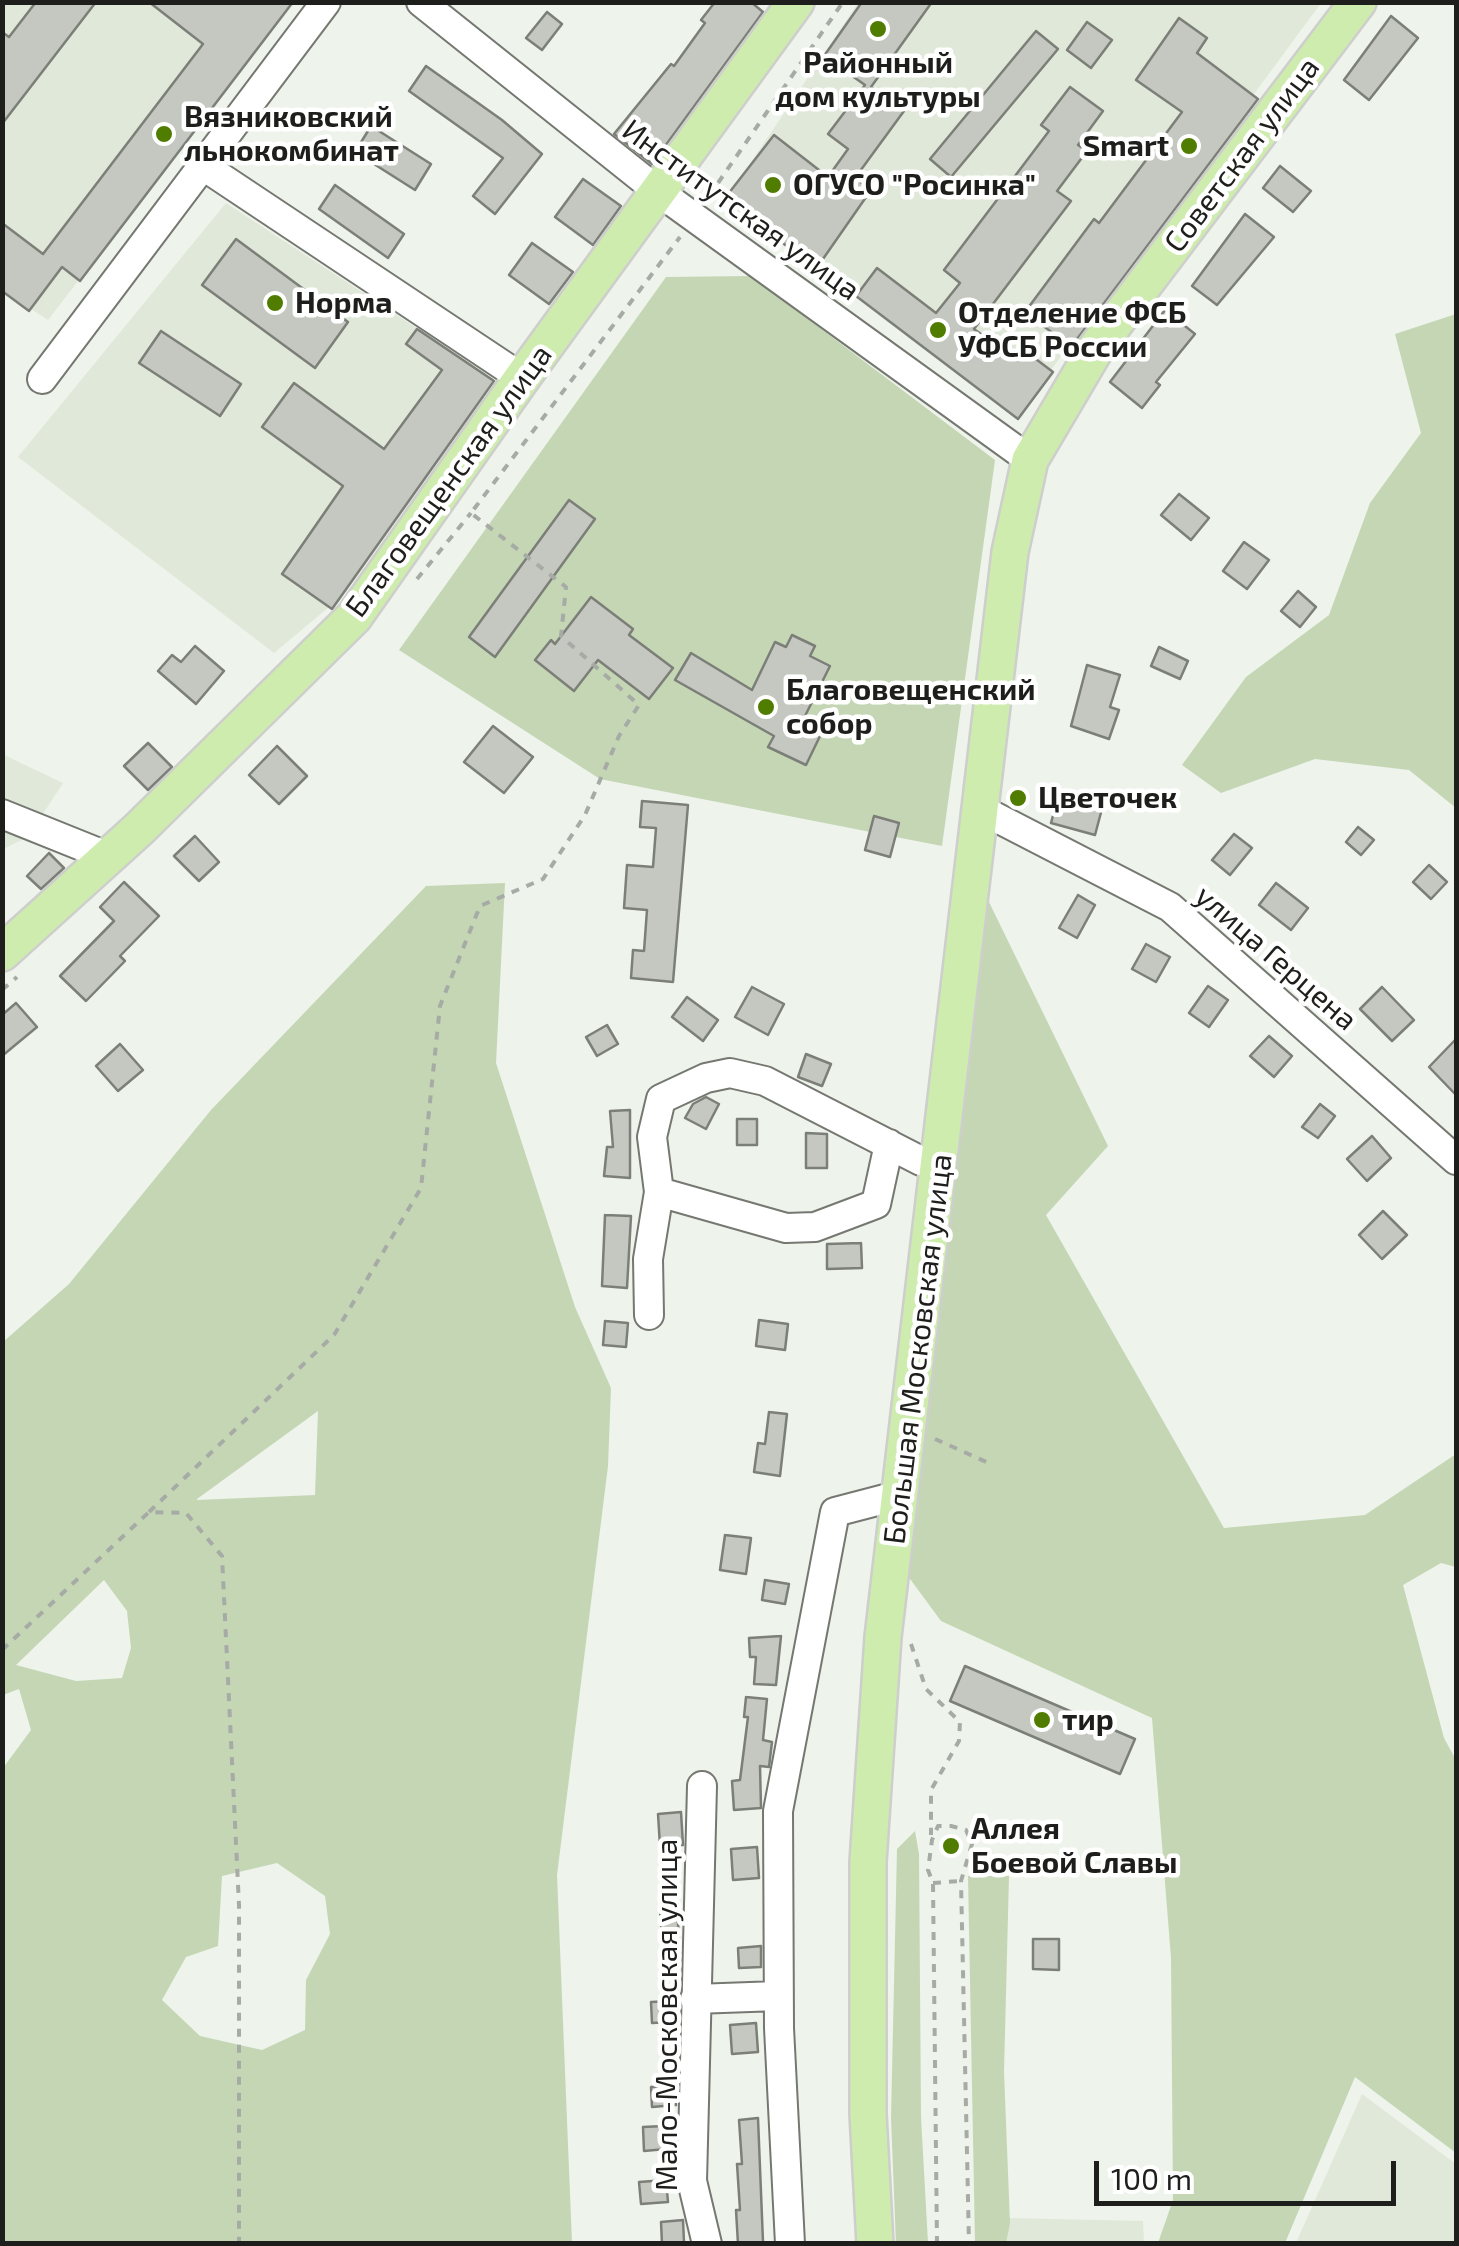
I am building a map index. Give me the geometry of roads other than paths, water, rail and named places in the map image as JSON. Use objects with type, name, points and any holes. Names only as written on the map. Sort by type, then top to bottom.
[{"type":"main road","name":"Благовещенская улица","points":[[2,953],[108,857],[354,617],[522,378],[796,2]]},
{"type":"main road","name":"Советская улица","points":[[1030,460],[1096,348],[1358,2]]},
{"type":"main road","name":"Большая Московская улица","points":[[875,2244],[868,2114],[868,1881],[883,1638],[940,1167],[978,808],[1010,552],[1030,460]]},
{"type":"street","points":[[42,378],[326,2]]},
{"type":"street","name":"Институтская улица","points":[[421,2],[658,192],[1030,460]]},
{"type":"street","points":[[202,165],[522,378]]},
{"type":"street","name":"улица Герцена","points":[[978,808],[1170,907],[1456,1160]]},
{"type":"street","points":[[2,814],[108,857]]},
{"type":"street","points":[[649,1315],[648,1258],[660,1192],[652,1137],[661,1099],[706,1078],[730,1073],[765,1082],[940,1167]]},
{"type":"street","points":[[660,1192],[786,1228],[815,1227],[876,1204],[890,1144]]},
{"type":"street","points":[[790,2244],[778,1996],[778,1811],[835,1512],[900,1495]]},
{"type":"street","name":"Мало-Московская улица","points":[[702,1786],[692,2180],[707,2244]]},
{"type":"street","points":[[695,1999],[778,1996]]},
{"type":"place","name":"Районный дом культуры","points":[[878,29]]},
{"type":"place","name":"Вязниковский льнокомбинат","points":[[164,134]]},
{"type":"place","name":"Smart","points":[[1189,146]]},
{"type":"place","name":"ОГУСО \"Росинка\"","points":[[773,185]]},
{"type":"place","name":"Норма","points":[[275,303]]},
{"type":"place","name":"Отделение ФСБ УФСБ России","points":[[938,330]]},
{"type":"place","name":"Благовещенский собор","points":[[766,707]]},
{"type":"place","name":"Цветочек","points":[[1018,798]]},
{"type":"place","name":"тир","points":[[1042,1720]]},
{"type":"place","name":"Аллея Боевой Славы","points":[[951,1846]]}]
